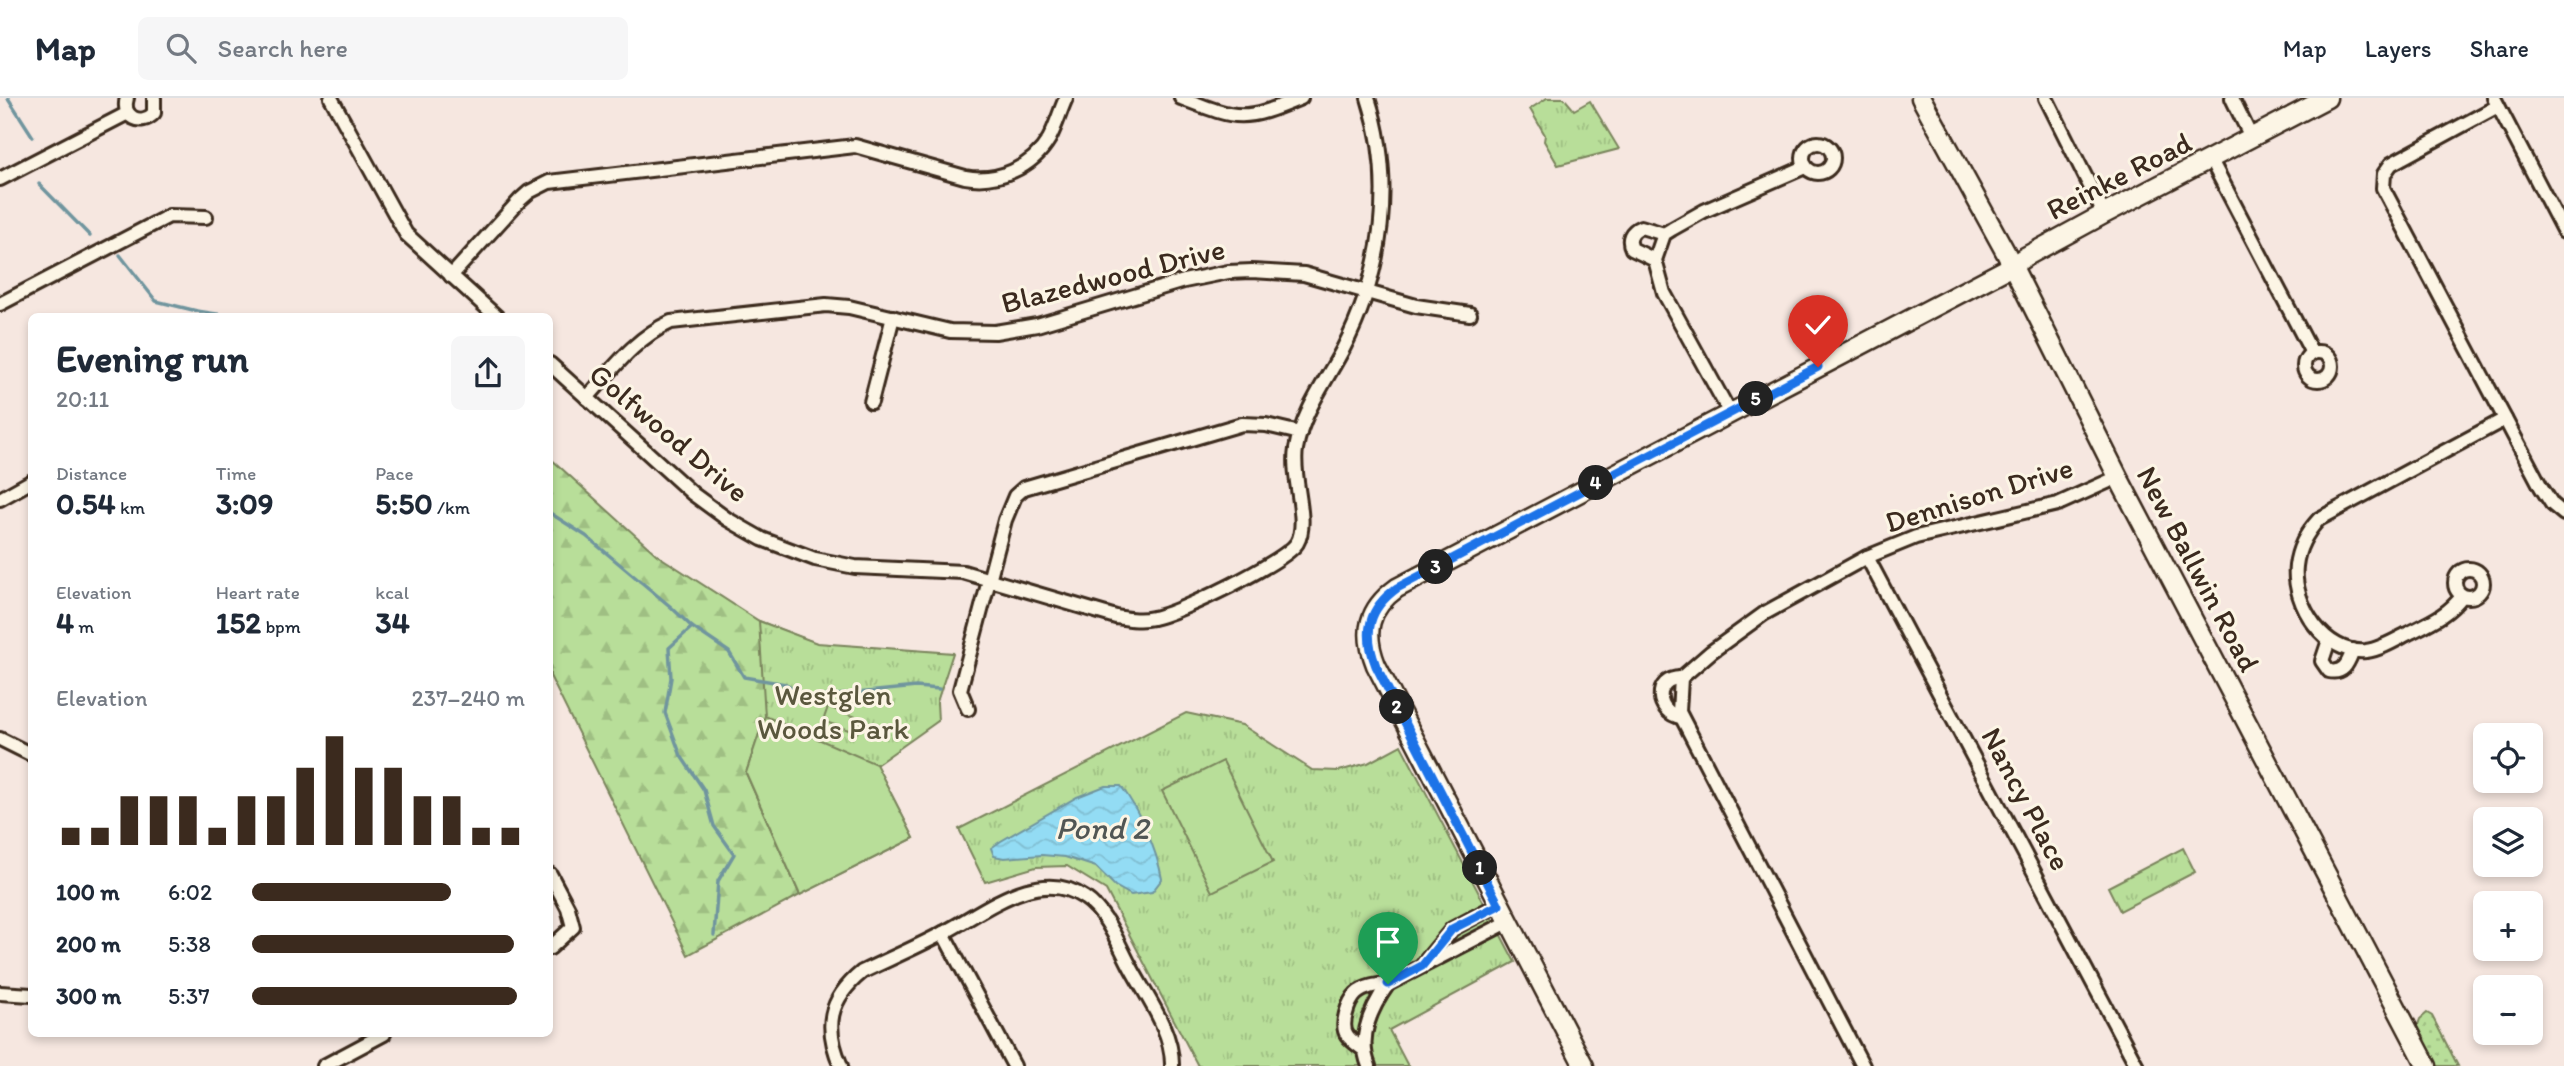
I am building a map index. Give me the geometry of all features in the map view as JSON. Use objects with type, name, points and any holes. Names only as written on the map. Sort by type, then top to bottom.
[{"type":"street","points":[[127,98],[125,104],[128,113],[136,120],[146,120],[154,113],[154,98]]},
{"type":"street","points":[[332,98],[406,234],[492,313]]},
{"type":"street","points":[[451,276],[520,200],[549,182],[855,146],[965,177],[976,179],[999,176],[1033,159],[1049,138],[1066,98]]},
{"type":"street","points":[[1181,98],[1238,117],[1269,111],[1301,98]]},
{"type":"street","points":[[968,709],[960,690],[1010,507],[1015,496],[1024,488],[1242,425],[1266,425],[1300,433],[1344,347],[1368,291],[1378,245],[1383,192],[1378,139],[1368,98]]},
{"type":"street","name":"New Ballwin Road","points":[[1921,98],[2012,266],[2118,477],[2427,1066]]},
{"type":"street","points":[[2046,98],[2104,214]]},
{"type":"street","points":[[2231,98],[2251,137]]},
{"type":"street","name":"Reinke Road","points":[[1584,1066],[1376,666],[1369,641],[1369,625],[1382,599],[1397,588],[2012,266],[2104,214],[2326,98]]},
{"type":"street","points":[[2564,232],[2496,102],[2391,164],[2384,174],[2383,188],[2504,419],[2546,495],[2564,514]]},
{"type":"street","points":[[0,179],[19,172],[128,113]]},
{"type":"street","points":[[2211,160],[2312,353]]},
{"type":"street","points":[[1730,414],[1664,293],[1655,260],[1664,234],[1704,211],[1805,167]]},
{"type":"street","points":[[0,304],[169,216],[206,218]]},
{"type":"street","points":[[1655,260],[1636,252],[1630,245],[1630,238],[1636,229],[1641,227],[1664,234]]},
{"type":"street","name":"Blazedwood Drive","points":[[587,398],[631,348],[656,329],[671,323],[818,305],[849,307],[950,331],[995,332],[1015,330],[1062,318],[1184,281],[1228,272],[1252,271],[1304,274],[1416,306],[1470,314]]},
{"type":"street","points":[[871,402],[893,317]]},
{"type":"street","name":"Golfwood Drive","points":[[553,367],[693,494],[762,540],[815,559],[855,567],[944,570],[991,579],[1116,617],[1136,620],[1153,618],[1186,607],[1280,558],[1297,544],[1302,526],[1295,473],[1300,433]]},
{"type":"street","points":[[2462,596],[2452,610],[2384,646],[2365,651],[2353,650],[2338,646],[2320,633],[2310,616],[2296,580],[2295,569],[2300,548],[2311,528],[2332,511],[2504,419]]},
{"type":"street","name":"Dennison Drive","points":[[1681,717],[1670,713],[1664,707],[1660,691],[1668,680],[1681,678],[1711,652],[1765,613],[1867,557],[1916,537],[2058,504],[2118,477]]},
{"type":"street","points":[[0,499],[28,483]]},
{"type":"street","name":"Nancy Place","points":[[1867,557],[2137,1066]]},
{"type":"street","points":[[2329,640],[2322,660],[2329,671],[2338,672],[2345,668],[2353,650]]},
{"type":"street","name":"Dennison Drive","points":[[1681,678],[1678,704],[1681,717],[1863,1066]]},
{"type":"street","points":[[0,739],[28,753]]},
{"type":"street","points":[[553,880],[568,908],[573,927],[553,944]]},
{"type":"street","points":[[841,1066],[834,1050],[831,1031],[832,1015],[843,988],[862,972],[943,933],[1010,896],[1048,887],[1085,897],[1095,907],[1111,931],[1160,1023],[1172,1054],[1172,1066]]},
{"type":"street","points":[[1422,966],[1452,929],[1499,905]]},
{"type":"street","points":[[1364,1050],[1347,1035],[1344,1025],[1356,994],[1370,986],[1388,984],[1508,922]]},
{"type":"street","points":[[943,933],[1014,1066]]},
{"type":"street","points":[[1368,1066],[1364,1050],[1367,1025],[1379,996],[1388,984]]},
{"type":"street","points":[[0,993],[28,995]]},
{"type":"street","points":[[324,1066],[378,1037]]},
{"type":"green space","points":[[1547,98],[1564,98],[1574,110],[1590,101],[1619,149],[1558,165],[1530,109]]},
{"type":"green space","points":[[553,461],[657,555],[759,621],[816,643],[746,773],[800,895],[688,955],[553,682]]},
{"type":"green space","name":"Westglen Woods Park","points":[[759,621],[817,643],[953,653],[937,702],[938,721],[876,765],[914,838],[800,895],[746,773],[765,716]]},
{"type":"green space","points":[[828,707],[862,719],[857,733],[823,721]]},
{"type":"green space","points":[[1186,713],[1242,725],[1312,770],[1339,771],[1368,763],[1401,745],[1515,962],[1389,1030],[1408,1066],[1198,1066],[1106,890],[1067,866],[1036,867],[985,882],[959,829]]},
{"type":"green space","points":[[765,716],[876,764],[914,838],[800,895],[746,773]]},
{"type":"green space","points":[[1223,761],[1273,862],[1212,892],[1162,791]]},
{"type":"green space","points":[[2183,848],[2195,872],[2120,911],[2108,887]]},
{"type":"green space","points":[[2427,1013],[2432,1016],[2458,1066],[2436,1066],[2417,1028],[2420,1019]]},
{"type":"water","name":"Pond 2","points":[[1105,786],[1121,786],[1146,831],[1162,879],[1152,892],[1131,895],[1115,886],[1096,867],[1065,857],[994,856],[991,848],[1001,841],[1077,797]]},
{"type":"waterway","points":[[8,98],[33,137]]},
{"type":"waterway","points":[[39,184],[90,236]]},
{"type":"waterway","points":[[120,255],[156,301],[210,313]]},
{"type":"waterway","points":[[553,515],[586,536],[692,627],[729,652],[744,677],[786,684],[808,698],[916,687],[939,689]]},
{"type":"waterway","points":[[692,627],[669,648],[671,678],[665,713],[681,756],[704,790],[714,826],[734,854],[718,881],[714,935]]},
{"type":"route","points":[[1388,984],[1422,966],[1452,929],[1499,905],[1371,653],[1369,625],[1382,599],[1397,588],[1818,367]]}]
